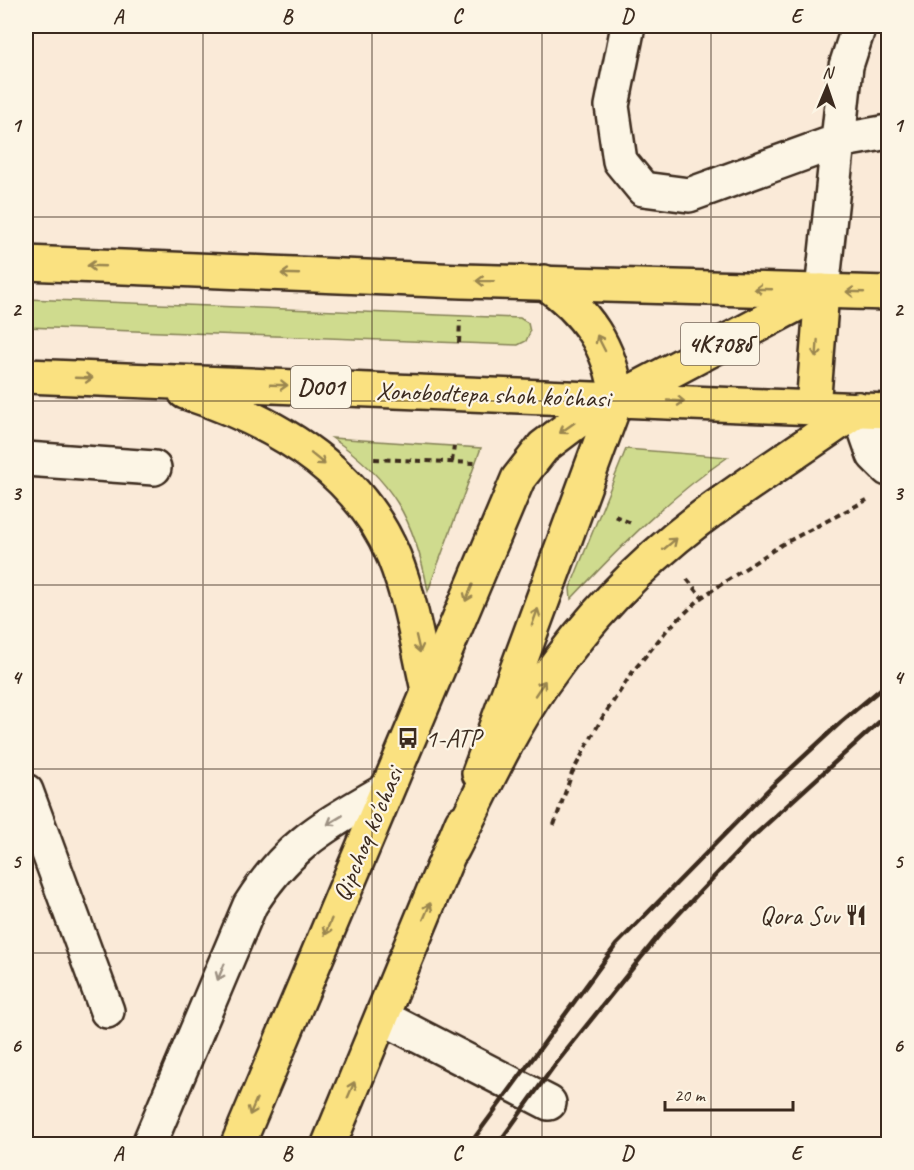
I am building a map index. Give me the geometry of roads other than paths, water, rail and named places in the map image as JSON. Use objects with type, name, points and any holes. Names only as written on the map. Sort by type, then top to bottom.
[{"type":"main road","points":[[26,263],[888,293]]},
{"type":"main road","points":[[329,1144],[452,850],[617,398],[609,358],[597,333],[579,310],[544,282]]},
{"type":"main road","points":[[813,408],[822,291]]},
{"type":"main road","name":"Qipchoq ko'chasi","points":[[238,1144],[518,479],[543,447],[560,432],[617,398],[822,291]]},
{"type":"main road","name":"Xonobodtepa shoh ko'chasi","points":[[26,376],[873,410]]},
{"type":"main road","points":[[152,381],[216,402],[257,420],[311,453],[340,477],[375,520],[394,557],[408,600],[428,690]]},
{"type":"main road","points":[[452,850],[519,720],[550,673],[600,611],[640,571],[695,523],[873,410]]},
{"type":"street","points":[[628,26],[612,106],[620,161],[643,189],[689,195],[838,141],[888,132]]},
{"type":"street","points":[[822,291],[846,66],[859,26]]},
{"type":"street","points":[[873,410],[874,455],[888,469]]},
{"type":"street","points":[[26,459],[154,468]]},
{"type":"street","points":[[149,1144],[250,905],[262,886],[291,851],[308,837],[386,790]]},
{"type":"street","points":[[26,791],[107,1011]]},
{"type":"street","points":[[382,1017],[549,1103]]},
{"type":"railway","points":[[470,1144],[616,945],[771,787],[841,722],[888,683]]},
{"type":"railway","points":[[498,1144],[554,1066],[660,934],[747,842],[888,714]]},
{"type":"place","name":"1-ATP","points":[[408,738]]},
{"type":"place","name":"Qora Suv","points":[[856,915]]}]
